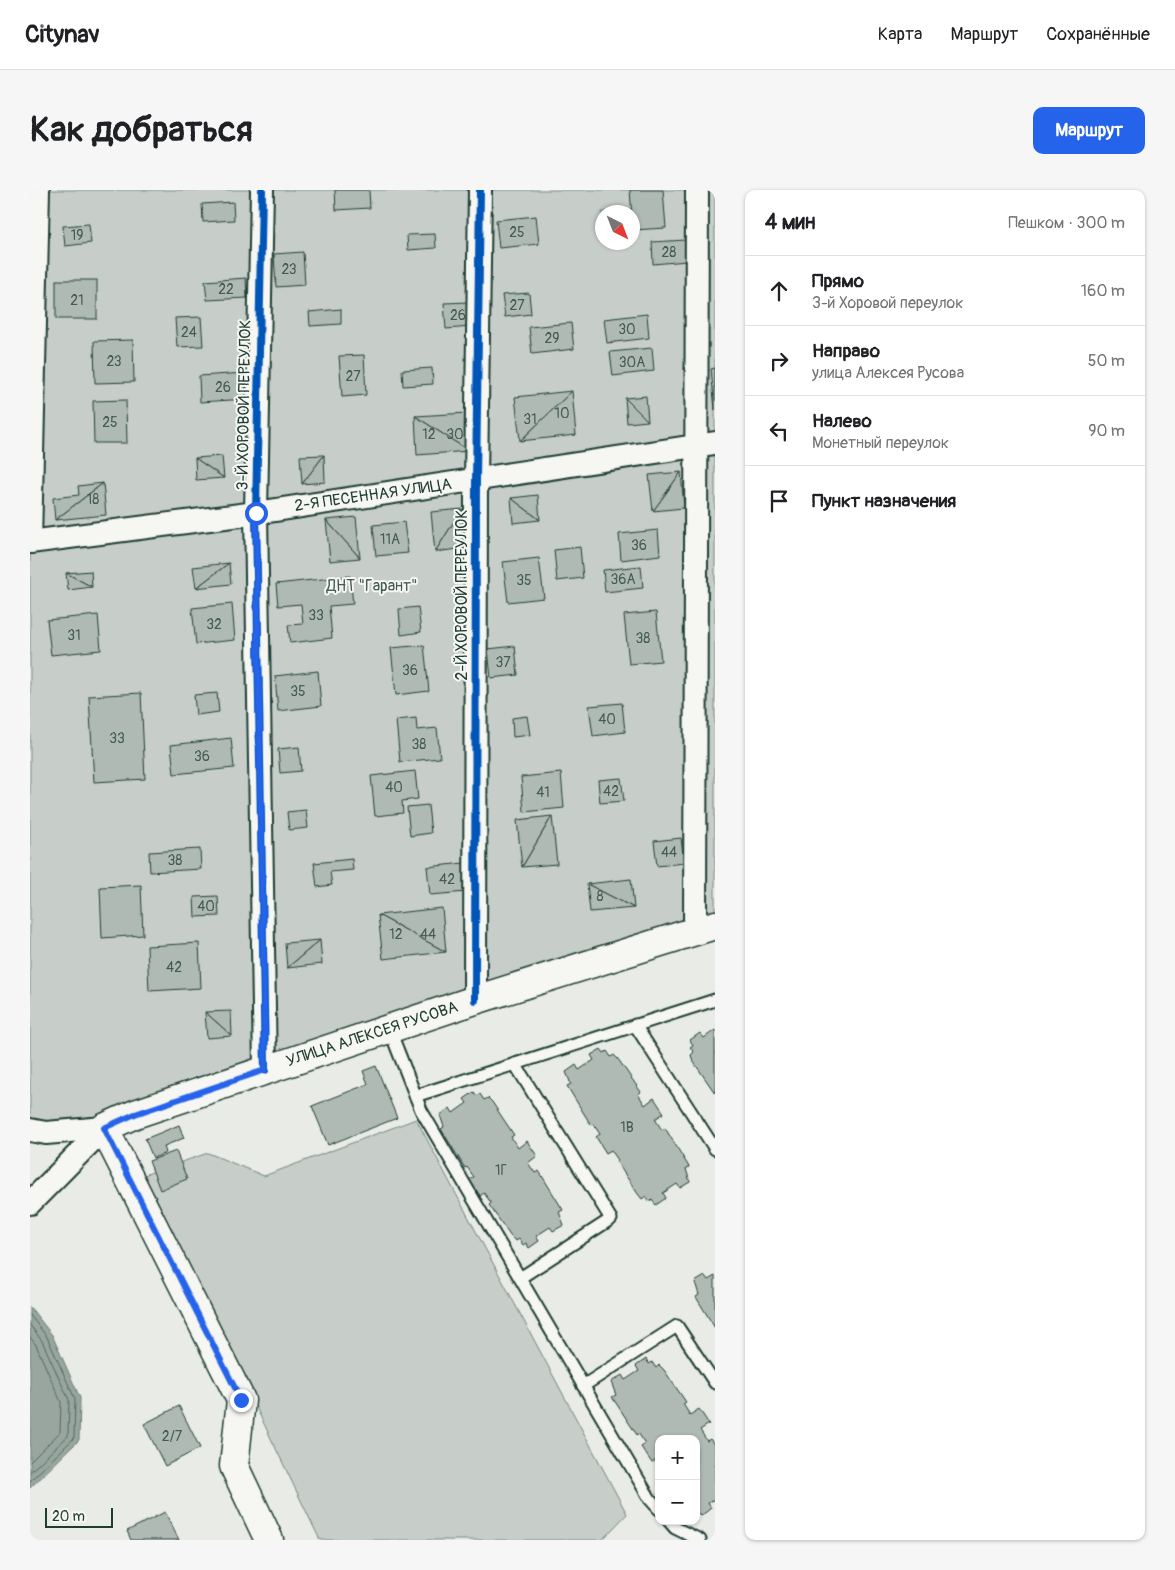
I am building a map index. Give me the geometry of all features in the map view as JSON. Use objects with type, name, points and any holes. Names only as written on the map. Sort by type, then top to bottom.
[{"type":"street","points":[[30,542],[38,190]]},
{"type":"street","name":"3-Й ХОРОВОЙ ПЕРЕУЛОК","points":[[262,190],[256,513],[265,1070]]},
{"type":"street","name":"2-Й ХОРОВОЙ ПЕРЕУЛОК","points":[[475,1000],[476,480],[480,190]]},
{"type":"street","points":[[697,190],[706,444],[705,927]]},
{"type":"street","name":"2-Я ПЕСЕННАЯ УЛИЦА","points":[[30,542],[256,513],[706,444]]},
{"type":"street","name":"УЛИЦА АЛЕКСЕЯ РУСОВА","points":[[30,1203],[104,1128],[135,1114],[389,1028],[705,927]]},
{"type":"street","points":[[30,1130],[46,1133],[104,1128],[241,1400],[234,1466],[269,1540]]},
{"type":"lane","points":[[415,1096],[715,1000]]},
{"type":"lane","points":[[635,1025],[715,1149]]},
{"type":"lane","points":[[389,1028],[421,1110],[655,1505]]},
{"type":"lane","points":[[515,1064],[612,1219],[520,1278]]},
{"type":"lane","points":[[583,1386],[676,1326],[715,1383]]},
{"type":"lane","points":[[673,1525],[675,1528],[700,1540]]},
{"type":"green space","name":"ДНТ \"Гарант\"","points":[[30,190],[715,190],[715,930],[38,1141],[30,1114]]},
{"type":"green space","points":[[416,1119],[627,1514],[602,1540],[320,1540],[144,1175],[208,1153],[264,1176]]},
{"type":"water","points":[[30,1307],[52,1335],[80,1398],[79,1440],[30,1488]]},
{"type":"building","points":[[335,190],[369,190],[370,208],[336,210]]},
{"type":"building","points":[[630,190],[663,190],[666,228],[640,230],[640,205],[631,205]]},
{"type":"building","points":[[233,202],[234,220],[203,222],[202,204]]},
{"type":"building","points":[[536,216],[539,244],[499,248],[496,220]]},
{"type":"building","points":[[89,224],[91,243],[65,246],[63,226]]},
{"type":"building","points":[[435,234],[436,248],[408,250],[407,235]]},
{"type":"building","points":[[686,240],[687,261],[653,264],[652,242]]},
{"type":"building","points":[[303,252],[305,285],[276,287],[274,254]]},
{"type":"building","points":[[246,278],[247,298],[207,300],[205,281]]},
{"type":"building","points":[[56,280],[97,280],[97,319],[56,319]]},
{"type":"building","points":[[529,293],[531,314],[505,317],[502,295]]},
{"type":"building","points":[[469,302],[471,327],[446,329],[444,303]]},
{"type":"building","points":[[341,309],[341,324],[310,326],[309,312]]},
{"type":"building","points":[[647,314],[649,338],[607,343],[604,319]]},
{"type":"building","points":[[201,317],[203,346],[177,347],[175,318]]},
{"type":"building","points":[[571,323],[574,349],[532,354],[529,327]]},
{"type":"building","points":[[133,340],[134,382],[95,383],[94,341]]},
{"type":"building","points":[[652,348],[654,371],[613,376],[610,352]]},
{"type":"building","points":[[364,355],[366,395],[342,397],[339,356]]},
{"type":"building","points":[[432,368],[433,384],[403,386],[402,370]]},
{"type":"building","points":[[715,368],[715,410],[711,369]]},
{"type":"building","points":[[245,373],[247,399],[200,402],[199,376]]},
{"type":"building","points":[[572,391],[576,435],[520,441]]},
{"type":"building","points":[[572,391],[520,441],[515,397]]},
{"type":"building","points":[[646,396],[648,421],[625,398]]},
{"type":"building","points":[[625,398],[648,421],[627,423]]},
{"type":"building","points":[[126,400],[127,443],[94,443],[93,401]]},
{"type":"building","points":[[467,413],[469,451],[415,416]]},
{"type":"building","points":[[415,416],[469,451],[417,455]]},
{"type":"building","points":[[324,455],[325,482],[302,484]]},
{"type":"building","points":[[324,455],[302,484],[300,456]]},
{"type":"building","points":[[222,456],[224,478],[195,458]]},
{"type":"building","points":[[195,458],[224,478],[196,480]]},
{"type":"building","points":[[681,472],[684,508],[653,511]]},
{"type":"building","points":[[681,472],[653,511],[649,475]]},
{"type":"building","points":[[103,483],[106,515],[55,520]]},
{"type":"building","points":[[103,483],[55,520],[53,498],[79,495],[78,486]]},
{"type":"building","points":[[538,495],[540,520],[511,498]]},
{"type":"building","points":[[511,498],[540,520],[513,523]]},
{"type":"building","points":[[462,509],[435,552],[431,512]]},
{"type":"building","points":[[462,509],[466,548],[435,552]]},
{"type":"building","points":[[356,517],[360,558],[326,520]]},
{"type":"building","points":[[326,520],[360,558],[330,561]]},
{"type":"building","points":[[404,522],[408,553],[376,556],[373,525]]},
{"type":"building","points":[[658,530],[660,555],[621,560],[619,534]]},
{"type":"building","points":[[580,547],[583,578],[557,581],[554,550]]},
{"type":"building","points":[[539,558],[544,598],[508,602],[503,562]]},
{"type":"building","points":[[229,563],[196,588],[193,567]]},
{"type":"building","points":[[229,563],[231,584],[196,588]]},
{"type":"building","points":[[641,566],[643,588],[605,592],[603,570]]},
{"type":"building","points":[[91,571],[92,587],[66,573]]},
{"type":"building","points":[[66,573],[92,587],[68,590]]},
{"type":"building","points":[[350,576],[353,604],[329,606],[332,638],[290,643],[288,625],[303,624],[301,604],[278,606],[276,584]]},
{"type":"building","points":[[232,604],[235,640],[196,644],[192,608]]},
{"type":"building","points":[[418,607],[421,632],[401,635],[399,609]]},
{"type":"building","points":[[656,612],[661,661],[629,664],[624,615]]},
{"type":"building","points":[[98,615],[101,650],[51,655],[47,620]]},
{"type":"building","points":[[424,645],[429,691],[396,695],[391,648]]},
{"type":"building","points":[[515,646],[518,675],[491,678],[488,649]]},
{"type":"building","points":[[318,671],[321,706],[278,711],[275,676]]},
{"type":"building","points":[[141,693],[145,779],[94,782],[89,696]]},
{"type":"building","points":[[217,693],[219,712],[196,715],[194,695]]},
{"type":"building","points":[[622,703],[625,732],[593,736],[589,706]]},
{"type":"building","points":[[527,716],[530,735],[513,737],[512,718]]},
{"type":"building","points":[[416,718],[417,730],[437,728],[440,758],[400,762],[396,720]]},
{"type":"building","points":[[231,738],[234,768],[174,774],[171,745]]},
{"type":"building","points":[[299,747],[301,771],[280,773],[278,749]]},
{"type":"building","points":[[415,771],[418,799],[402,801],[403,813],[375,816],[371,776]]},
{"type":"building","points":[[561,773],[564,808],[524,812],[521,777]]},
{"type":"building","points":[[621,778],[624,801],[600,803],[598,780]]},
{"type":"building","points":[[428,805],[431,833],[410,836],[407,807]]},
{"type":"building","points":[[306,810],[308,828],[289,830],[287,812]]},
{"type":"building","points":[[552,816],[557,864],[522,867]]},
{"type":"building","points":[[552,816],[522,867],[517,820]]},
{"type":"building","points":[[681,838],[684,863],[657,866],[654,841]]},
{"type":"building","points":[[200,849],[201,869],[150,872],[149,852]]},
{"type":"building","points":[[352,859],[353,870],[330,872],[332,885],[317,887],[314,863]]},
{"type":"building","points":[[464,863],[467,892],[430,895],[427,867]]},
{"type":"building","points":[[631,879],[634,908],[587,884]]},
{"type":"building","points":[[587,884],[634,908],[590,912]]},
{"type":"building","points":[[141,885],[143,935],[102,938],[100,887]]},
{"type":"building","points":[[218,896],[219,916],[195,917],[194,897]]},
{"type":"building","points":[[442,908],[446,952],[378,915]]},
{"type":"building","points":[[378,915],[446,952],[383,959]]},
{"type":"building","points":[[320,940],[322,964],[287,968]]},
{"type":"building","points":[[320,940],[287,968],[285,943]]},
{"type":"building","points":[[199,943],[201,988],[149,991],[147,946]]},
{"type":"building","points":[[231,1011],[232,1036],[205,1012]]},
{"type":"building","points":[[205,1012],[232,1036],[207,1038]]},
{"type":"building","points":[[715,1030],[715,1093],[693,1061],[691,1055],[694,1052],[690,1047],[693,1045],[690,1040],[700,1033],[704,1038]]},
{"type":"building","points":[[601,1049],[604,1053],[607,1051],[611,1057],[614,1055],[618,1059],[641,1092],[638,1094],[645,1105],[654,1098],[664,1113],[655,1119],[662,1130],[665,1128],[689,1167],[686,1169],[690,1182],[680,1188],[677,1184],[663,1193],[666,1198],[656,1205],[652,1200],[650,1202],[646,1196],[642,1199],[616,1161],[618,1160],[611,1150],[606,1153],[596,1137],[600,1134],[593,1124],[591,1125],[567,1086],[571,1084],[566,1072],[576,1065],[579,1070],[594,1060],[591,1055]]},
{"type":"building","points":[[376,1066],[397,1118],[328,1145],[312,1106],[368,1084],[363,1071]]},
{"type":"building","points":[[474,1092],[477,1096],[480,1094],[484,1100],[488,1098],[492,1102],[514,1135],[511,1137],[518,1148],[527,1141],[537,1156],[528,1163],[535,1173],[539,1171],[563,1210],[559,1212],[564,1225],[553,1231],[550,1227],[536,1236],[539,1241],[529,1248],[526,1243],[523,1245],[519,1239],[516,1241],[511,1237],[489,1205],[491,1203],[484,1193],[480,1196],[469,1180],[474,1177],[467,1167],[465,1168],[441,1129],[444,1127],[440,1115],[450,1108],[453,1113],[467,1103],[464,1099]]},
{"type":"building","points":[[179,1125],[184,1138],[164,1146],[166,1153],[153,1158],[145,1139]]},
{"type":"building","points":[[176,1151],[187,1179],[160,1190],[149,1161]]},
{"type":"building","points":[[705,1276],[708,1280],[715,1276],[715,1328],[696,1297],[699,1295],[695,1282]]},
{"type":"building","points":[[646,1359],[649,1364],[652,1362],[656,1368],[659,1365],[686,1402],[683,1404],[690,1415],[699,1409],[709,1424],[700,1430],[707,1441],[710,1439],[715,1446],[715,1499],[708,1503],[711,1508],[701,1516],[700,1435],[655,1435],[655,1461],[652,1463],[641,1447],[645,1444],[639,1434],[637,1435],[612,1397],[616,1395],[611,1382],[622,1375],[625,1380],[639,1371],[636,1366]]},
{"type":"building","points":[[179,1406],[200,1448],[165,1466],[144,1424]]},
{"type":"building","points":[[165,1512],[179,1540],[131,1540],[127,1531]]},
{"type":"cycle path","points":[[262,190],[256,513],[265,1070]]},
{"type":"cycle path","points":[[475,1000],[476,480],[480,190]]},
{"type":"route","points":[[241,1400],[104,1128],[135,1114],[265,1070],[256,513]]}]
